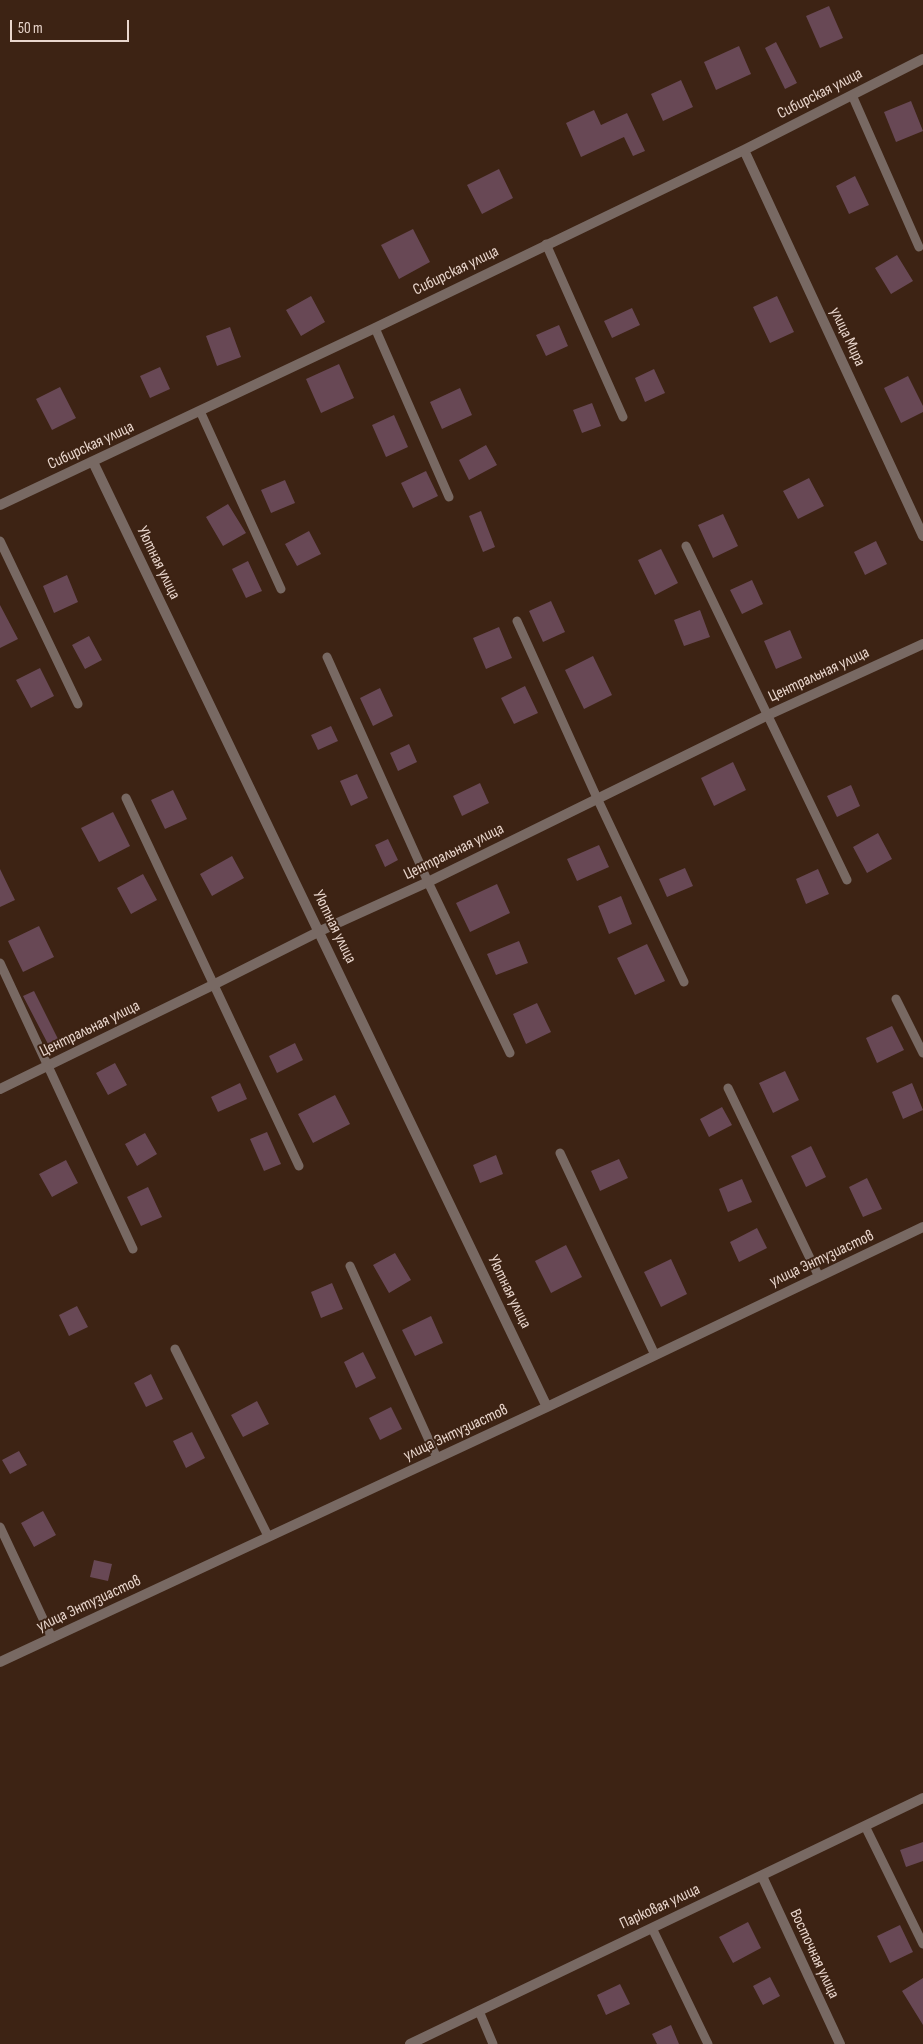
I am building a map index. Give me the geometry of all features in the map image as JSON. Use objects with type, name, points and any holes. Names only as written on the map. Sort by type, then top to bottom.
[{"type":"street","name":"Сибирская улица","points":[[0,505],[375,328],[744,150],[923,59]]},
{"type":"street","name":"улица Мира","points":[[744,150],[923,536]]},
{"type":"street","name":"Уютная улица","points":[[93,462],[547,1406]]},
{"type":"street","name":"Центральная улица","points":[[0,1089],[320,931],[428,882],[768,715],[923,644]]},
{"type":"street","name":"улица Энтузиастов","points":[[0,1662],[437,1458],[923,1227]]},
{"type":"street","name":"Парковая улица","points":[[410,2044],[923,1798]]},
{"type":"street","name":"Восточная улица","points":[[762,1876],[840,2044]]},
{"type":"lane","points":[[852,95],[919,247]]},
{"type":"lane","points":[[546,244],[623,417]]},
{"type":"lane","points":[[375,328],[449,498]]},
{"type":"lane","points":[[200,411],[281,589]]},
{"type":"lane","points":[[0,541],[78,704]]},
{"type":"lane","points":[[686,546],[847,880]]},
{"type":"lane","points":[[516,621],[684,982]]},
{"type":"lane","points":[[327,657],[428,882],[510,1053]]},
{"type":"lane","points":[[126,798],[299,1166]]},
{"type":"lane","points":[[0,963],[133,1248]]},
{"type":"lane","points":[[896,999],[923,1053]]},
{"type":"lane","points":[[728,1088],[819,1276]]},
{"type":"lane","points":[[560,1153],[655,1355]]},
{"type":"lane","points":[[350,1266],[437,1458]]},
{"type":"lane","points":[[174,1350],[268,1536]]},
{"type":"lane","points":[[0,1527],[52,1638]]},
{"type":"lane","points":[[865,1826],[923,1944]]},
{"type":"lane","points":[[652,1928],[708,2044]]},
{"type":"lane","points":[[479,2011],[494,2044]]},
{"type":"building","points":[[829,6],[843,38],[820,48],[806,16]]},
{"type":"building","points":[[776,42],[797,83],[785,89],[765,48]]},
{"type":"building","points":[[739,46],[751,74],[716,90],[704,62]]},
{"type":"building","points":[[681,80],[693,107],[663,121],[651,94]]},
{"type":"building","points":[[911,101],[923,131],[896,142],[884,112]]},
{"type":"building","points":[[594,110],[601,125],[627,113],[645,151],[633,156],[624,137],[581,157],[566,123]]},
{"type":"building","points":[[499,169],[513,198],[482,214],[467,185]]},
{"type":"building","points":[[855,176],[869,205],[849,214],[836,186]]},
{"type":"building","points":[[413,229],[430,262],[399,279],[381,245]]},
{"type":"building","points":[[897,255],[913,281],[891,294],[875,268]]},
{"type":"building","points":[[311,296],[325,322],[301,336],[286,310]]},
{"type":"building","points":[[777,296],[794,332],[770,343],[753,307]]},
{"type":"building","points":[[632,308],[640,325],[612,338],[604,321]]},
{"type":"building","points":[[559,325],[568,346],[546,356],[536,335]]},
{"type":"building","points":[[230,327],[241,357],[217,366],[206,336]]},
{"type":"building","points":[[339,364],[354,398],[321,413],[306,379]]},
{"type":"building","points":[[160,367],[170,389],[150,398],[140,376]]},
{"type":"building","points":[[654,369],[665,393],[645,402],[635,378]]},
{"type":"building","points":[[908,376],[923,406],[923,412],[901,423],[884,388]]},
{"type":"building","points":[[60,387],[76,418],[52,430],[36,399]]},
{"type":"building","points":[[460,388],[472,415],[442,429],[430,402]]},
{"type":"building","points":[[592,403],[601,426],[582,433],[573,410]]},
{"type":"building","points":[[394,415],[408,447],[386,457],[372,425]]},
{"type":"building","points":[[486,445],[497,465],[469,480],[459,460]]},
{"type":"building","points":[[426,471],[438,496],[413,508],[401,483]]},
{"type":"building","points":[[809,478],[824,506],[798,519],[783,491]]},
{"type":"building","points":[[285,480],[295,503],[271,513],[261,490]]},
{"type":"building","points":[[228,504],[246,533],[223,546],[206,517]]},
{"type":"building","points":[[481,511],[495,547],[483,552],[469,516]]},
{"type":"building","points":[[723,514],[738,546],[713,558],[698,525]]},
{"type":"building","points":[[309,531],[321,554],[297,566],[285,544]]},
{"type":"building","points":[[876,541],[887,564],[865,575],[854,552]]},
{"type":"building","points":[[661,549],[678,583],[655,595],[638,560]]},
{"type":"building","points":[[248,561],[262,591],[246,598],[232,569]]},
{"type":"building","points":[[67,575],[78,602],[54,613],[43,586]]},
{"type":"building","points":[[752,580],[763,604],[742,614],[730,590]]},
{"type":"building","points":[[551,601],[565,632],[543,642],[529,611]]},
{"type":"building","points":[[0,605],[18,639],[0,648]]},
{"type":"building","points":[[700,610],[710,637],[684,646],[674,620]]},
{"type":"building","points":[[499,627],[512,658],[486,669],[473,638]]},
{"type":"building","points":[[790,630],[802,658],[776,669],[764,641]]},
{"type":"building","points":[[89,636],[102,660],[85,669],[72,645]]},
{"type":"building","points":[[593,656],[612,695],[584,709],[565,670]]},
{"type":"building","points":[[40,668],[54,696],[31,708],[16,680]]},
{"type":"building","points":[[525,686],[538,713],[514,724],[501,698]]},
{"type":"building","points":[[380,688],[393,716],[373,726],[360,698]]},
{"type":"building","points":[[331,726],[338,741],[318,750],[311,735]]},
{"type":"building","points":[[409,744],[417,762],[398,771],[390,753]]},
{"type":"building","points":[[733,762],[746,790],[714,806],[701,778]]},
{"type":"building","points":[[357,774],[368,798],[351,806],[340,781]]},
{"type":"building","points":[[480,783],[489,803],[462,816],[453,796]]},
{"type":"building","points":[[851,785],[860,806],[837,817],[827,796]]},
{"type":"building","points":[[173,790],[187,819],[165,829],[151,800]]},
{"type":"building","points":[[113,812],[130,846],[99,862],[81,828]]},
{"type":"building","points":[[878,833],[892,859],[867,873],[853,847]]},
{"type":"building","points":[[388,839],[398,860],[385,867],[375,845]]},
{"type":"building","points":[[599,845],[609,867],[577,881],[567,859]]},
{"type":"building","points":[[232,856],[244,878],[212,896],[200,874]]},
{"type":"building","points":[[685,868],[693,886],[667,897],[659,879]]},
{"type":"building","points":[[0,869],[15,900],[0,907]]},
{"type":"building","points":[[818,869],[829,894],[806,904],[796,879]]},
{"type":"building","points":[[143,874],[157,900],[131,914],[117,888]]},
{"type":"building","points":[[497,884],[510,913],[470,932],[456,903]]},
{"type":"building","points":[[621,896],[632,924],[609,934],[598,906]]},
{"type":"building","points":[[39,926],[54,957],[23,972],[8,941]]},
{"type":"building","points":[[519,941],[528,963],[496,975],[487,954]]},
{"type":"building","points":[[647,944],[665,981],[635,995],[617,958]]},
{"type":"building","points":[[34,991],[58,1039],[48,1044],[23,996]]},
{"type":"building","points":[[537,1003],[551,1032],[526,1044],[513,1014]]},
{"type":"building","points":[[892,1026],[904,1050],[877,1063],[866,1038]]},
{"type":"building","points":[[295,1043],[303,1060],[277,1073],[269,1056]]},
{"type":"building","points":[[115,1063],[127,1085],[108,1095],[96,1073]]},
{"type":"building","points":[[785,1071],[799,1100],[773,1113],[759,1083]]},
{"type":"building","points":[[240,1083],[247,1099],[218,1112],[211,1097]]},
{"type":"building","points":[[912,1083],[923,1110],[903,1119],[892,1092]]},
{"type":"building","points":[[335,1095],[350,1124],[313,1143],[298,1114]]},
{"type":"building","points":[[722,1107],[732,1125],[709,1137],[700,1119]]},
{"type":"building","points":[[267,1132],[281,1164],[264,1171],[250,1139]]},
{"type":"building","points":[[145,1133],[157,1154],[137,1166],[125,1144]]},
{"type":"building","points":[[811,1146],[826,1177],[806,1187],[791,1156]]},
{"type":"building","points":[[496,1155],[503,1174],[480,1183],[473,1165]]},
{"type":"building","points":[[619,1159],[628,1178],[600,1191],[591,1171]]},
{"type":"building","points":[[66,1160],[78,1183],[52,1197],[39,1174]]},
{"type":"building","points":[[867,1178],[882,1209],[863,1217],[849,1187]]},
{"type":"building","points":[[742,1179],[752,1202],[728,1212],[719,1189]]},
{"type":"building","points":[[148,1187],[162,1217],[141,1226],[127,1197]]},
{"type":"building","points":[[757,1228],[767,1248],[739,1262],[730,1242]]},
{"type":"building","points":[[566,1245],[582,1277],[551,1293],[535,1261]]},
{"type":"building","points":[[395,1253],[411,1280],[389,1293],[373,1265]]},
{"type":"building","points":[[671,1259],[687,1294],[661,1307],[644,1272]]},
{"type":"building","points":[[332,1283],[343,1309],[321,1318],[311,1292]]},
{"type":"building","points":[[77,1306],[88,1327],[69,1336],[59,1315]]},
{"type":"building","points":[[431,1316],[443,1343],[415,1356],[402,1330]]},
{"type":"building","points":[[363,1352],[376,1378],[356,1388],[344,1362]]},
{"type":"building","points":[[151,1374],[163,1399],[146,1407],[134,1383]]},
{"type":"building","points":[[257,1401],[269,1424],[243,1437],[231,1415]]},
{"type":"building","points":[[391,1407],[402,1429],[380,1440],[369,1418]]},
{"type":"building","points":[[192,1432],[205,1458],[186,1468],[173,1441]]},
{"type":"building","points":[[19,1451],[27,1465],[10,1474],[2,1460]]},
{"type":"building","points":[[43,1511],[56,1535],[34,1547],[21,1523]]},
{"type":"building","points":[[94,1560],[112,1564],[108,1581],[90,1577]]},
{"type":"building","points":[[923,1842],[923,1861],[906,1867],[900,1850]]},
{"type":"building","points":[[748,1922],[761,1948],[733,1963],[719,1937]]},
{"type":"building","points":[[900,1925],[913,1952],[890,1963],[877,1936]]},
{"type":"building","points":[[770,1977],[780,1996],[763,2005],[753,1986]]},
{"type":"building","points":[[923,1978],[923,2025],[902,1991]]},
{"type":"building","points":[[620,1984],[630,2004],[606,2015],[597,1995]]},
{"type":"building","points":[[671,2025],[679,2044],[657,2044],[652,2034]]}]
